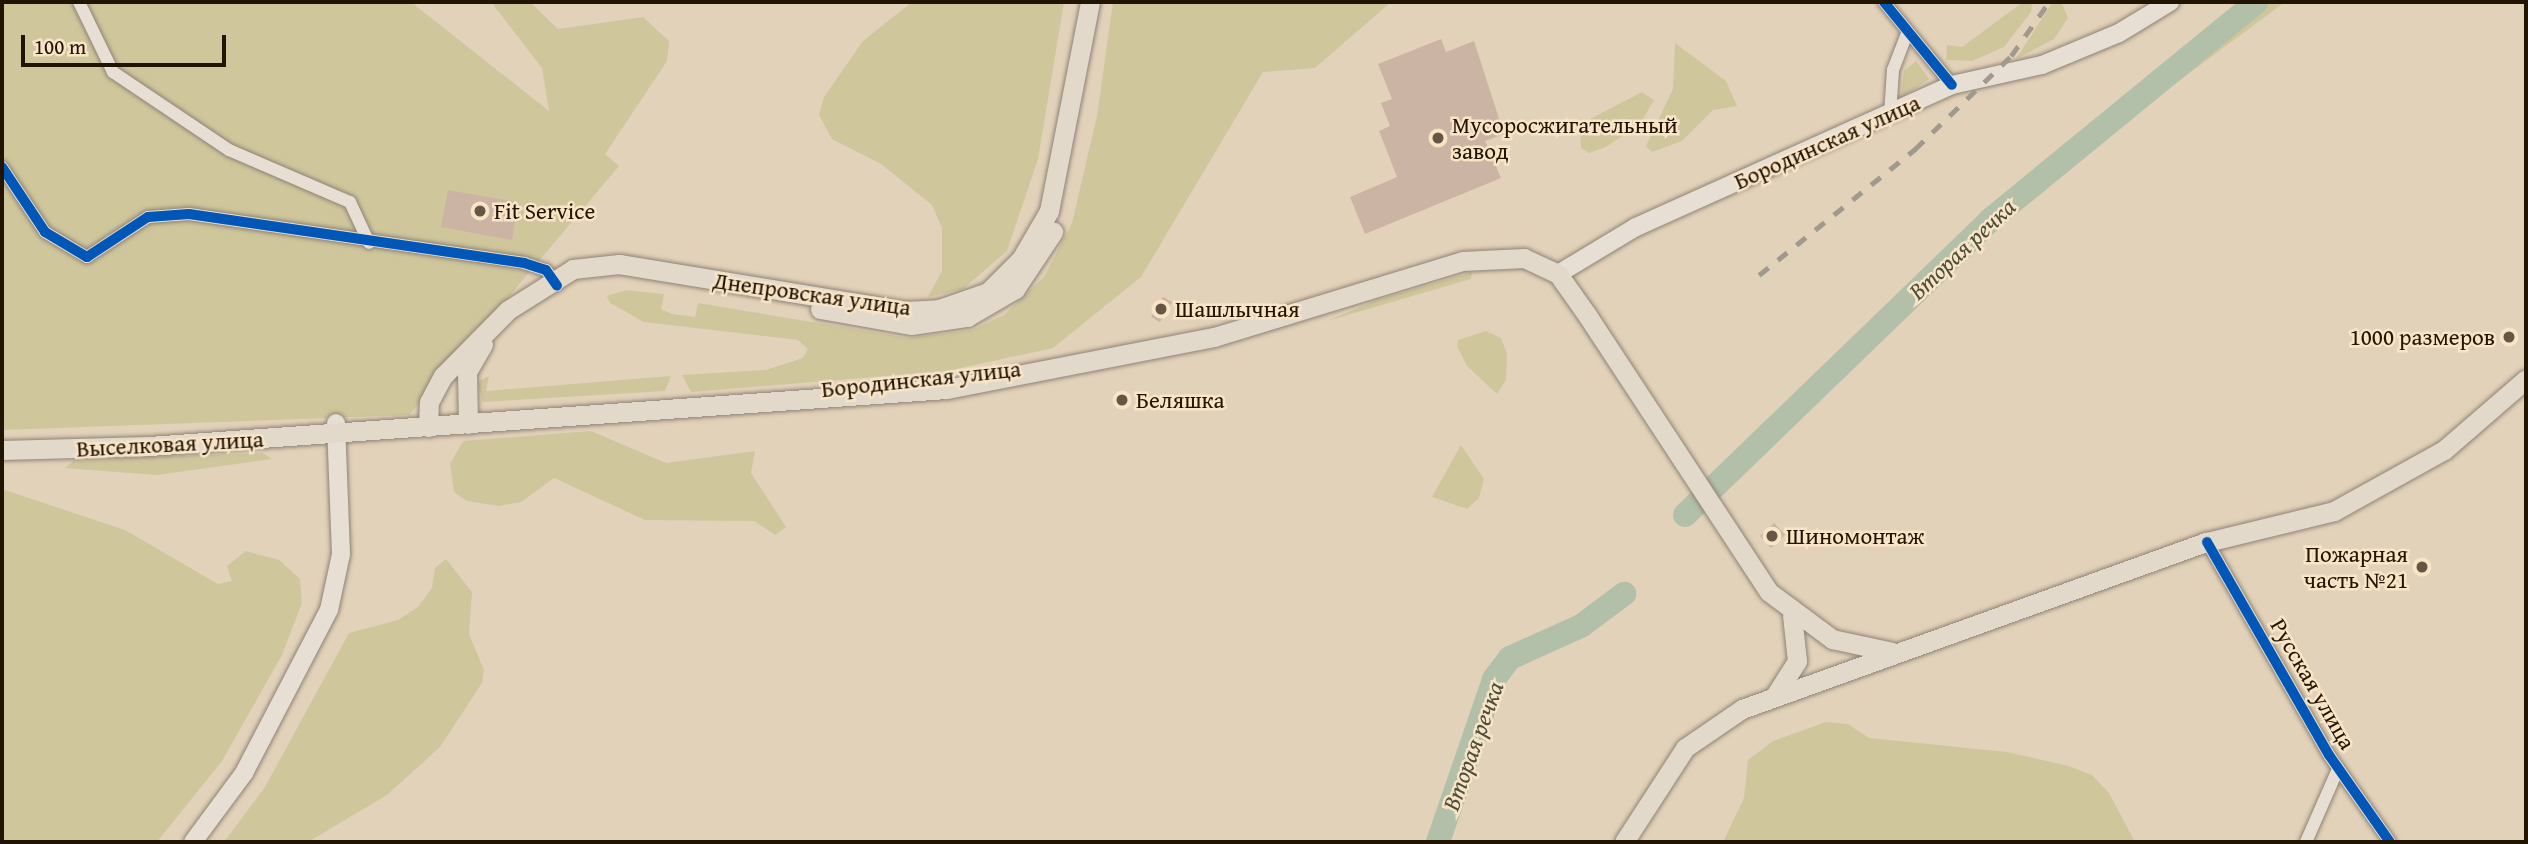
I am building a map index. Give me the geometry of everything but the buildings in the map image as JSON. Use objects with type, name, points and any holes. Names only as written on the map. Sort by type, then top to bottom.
[{"type":"main road","name":"Днепровская улица","points":[[428,422],[433,388],[497,319],[555,281],[619,264],[905,311],[939,309],[988,292],[1021,259],[1049,211],[1090,2]]},
{"type":"main road","name":"Днепровская улица","points":[[468,419],[467,372],[481,346],[555,281],[618,274],[911,325],[943,323],[997,304],[1032,269],[1060,217],[1101,2]]},
{"type":"main road","name":"Бородинская улица","points":[[1562,272],[1636,227],[1952,85],[2042,65],[2119,33],[2170,2]]},
{"type":"main road","name":"Бородинская улица","points":[[337,428],[958,387],[1228,334],[1462,261],[1524,258],[1562,272],[1587,315],[1760,581],[1792,615]]},
{"type":"main road","points":[[1624,842],[1671,765],[1703,730],[1892,652],[2207,542],[2313,519],[2367,495],[2444,450],[2526,379]]},
{"type":"main road","points":[[193,842],[251,761],[329,610],[341,554],[337,428]]},
{"type":"main road","name":"Выселковая улица","points":[[2,439],[337,428]]},
{"type":"main road","name":"Выселковая улица","points":[[2,450],[337,428]]},
{"type":"main road","points":[[1792,615],[1856,648],[1892,652]]},
{"type":"main road","points":[[1773,699],[1797,661],[1792,615]]},
{"type":"street","points":[[79,2],[113,72],[229,150],[350,202],[369,243]]},
{"type":"street","points":[[1884,2],[1952,85]]},
{"type":"street","points":[[1890,115],[1893,70],[1907,33]]},
{"type":"street","points":[[2,167],[45,232],[87,257],[161,214],[524,263],[555,281]]},
{"type":"street","name":"Русская улица","points":[[2207,542],[2338,769],[2389,842]]},
{"type":"street","points":[[2306,842],[2338,769]]},
{"type":"shaded area","points":[[2,2],[411,2],[549,111],[542,68],[491,2],[530,2],[558,29],[643,17],[669,41],[667,61],[605,154],[619,166],[409,415],[2,430]]},
{"type":"shaded area","points":[[912,2],[1064,2],[1038,159],[1007,251],[963,289],[928,297],[942,271],[942,228],[932,205],[881,164],[832,139],[819,115],[824,97],[863,41]]},
{"type":"shaded area","points":[[1113,2],[1391,2],[1315,68],[1263,72],[1141,277],[1053,348],[947,371],[691,392],[682,375],[766,370],[803,358],[808,349],[798,340],[644,322],[610,303],[607,296],[626,290],[664,294],[661,309],[672,314],[695,317],[698,303],[908,338],[972,330],[1004,315],[1044,277],[1072,223],[1097,116]]},
{"type":"shaded area","points":[[2023,2],[2032,4],[2031,12],[2004,47],[1972,61],[1946,60],[1947,45],[1962,47]]},
{"type":"shaded area","points":[[2269,2],[2285,2],[2078,156],[2078,149]]},
{"type":"shaded area","points":[[2052,3],[2062,3],[2068,18],[2054,39],[2016,59]]},
{"type":"shaded area","points":[[1675,43],[1726,81],[1737,106],[1713,110],[1682,141],[1652,152],[1646,146],[1673,89]]},
{"type":"shaded area","points":[[1916,61],[1929,79],[1901,98],[1904,71]]},
{"type":"shaded area","points":[[1642,92],[1654,100],[1640,124],[1606,147],[1589,153],[1581,148],[1580,131],[1590,119]]},
{"type":"shaded area","points":[[1472,272],[1471,279],[1327,321],[1377,300]]},
{"type":"shaded area","points":[[1486,331],[1501,338],[1507,354],[1506,380],[1497,394],[1467,366],[1457,346],[1458,340]]},
{"type":"shaded area","points":[[489,376],[486,391],[671,376],[665,391],[483,402],[477,382]]},
{"type":"shaded area","points":[[591,431],[666,463],[755,451],[751,473],[786,527],[775,535],[754,521],[645,520],[554,478],[521,502],[499,506],[467,501],[454,492],[450,464],[463,441]]},
{"type":"shaded area","points":[[1461,445],[1484,479],[1479,498],[1467,509],[1432,497]]},
{"type":"shaded area","points":[[263,453],[272,459],[157,475],[65,468],[74,460]]},
{"type":"shaded area","points":[[2,489],[125,530],[218,584],[232,581],[227,566],[246,551],[279,560],[300,579],[302,603],[282,655],[222,761],[157,842],[2,842]]},
{"type":"shaded area","points":[[446,559],[472,592],[469,634],[484,670],[482,683],[440,747],[387,795],[308,842],[224,842],[265,787],[349,633],[398,620],[418,607],[432,588],[435,568]]},
{"type":"shaded area","points":[[1826,722],[1848,724],[1869,738],[2007,752],[2069,766],[2092,775],[2109,793],[2135,842],[1723,842],[1744,798],[1748,760],[1773,741]]},
{"type":"waterway","name":"Вторая речка","points":[[1685,515],[1990,220],[2256,2]]},
{"type":"waterway","name":"Вторая речка","points":[[1438,842],[1494,679],[1510,658],[1581,626],[1624,594]]},
{"type":"railway","points":[[1759,275],[1915,149],[2011,56],[2049,2]]},
{"type":"cycle path","points":[[1884,2],[1952,85]]},
{"type":"cycle path","points":[[2,167],[45,232],[87,257],[148,217],[189,214],[524,263],[546,270],[557,286]]},
{"type":"cycle path","points":[[2207,542],[2329,755],[2390,842]]},
{"type":"place","name":"Мусоросжигательный завод","points":[[1438,138]]},
{"type":"place","name":"Fit Service","points":[[480,211]]},
{"type":"place","name":"Шашлычная","points":[[1161,309]]},
{"type":"place","name":"1000 размеров","points":[[2509,337]]},
{"type":"place","name":"Беляшка","points":[[1122,400]]},
{"type":"place","name":"Шиномонтаж","points":[[1772,536]]},
{"type":"place","name":"Пожарная часть №21","points":[[2422,567]]}]
